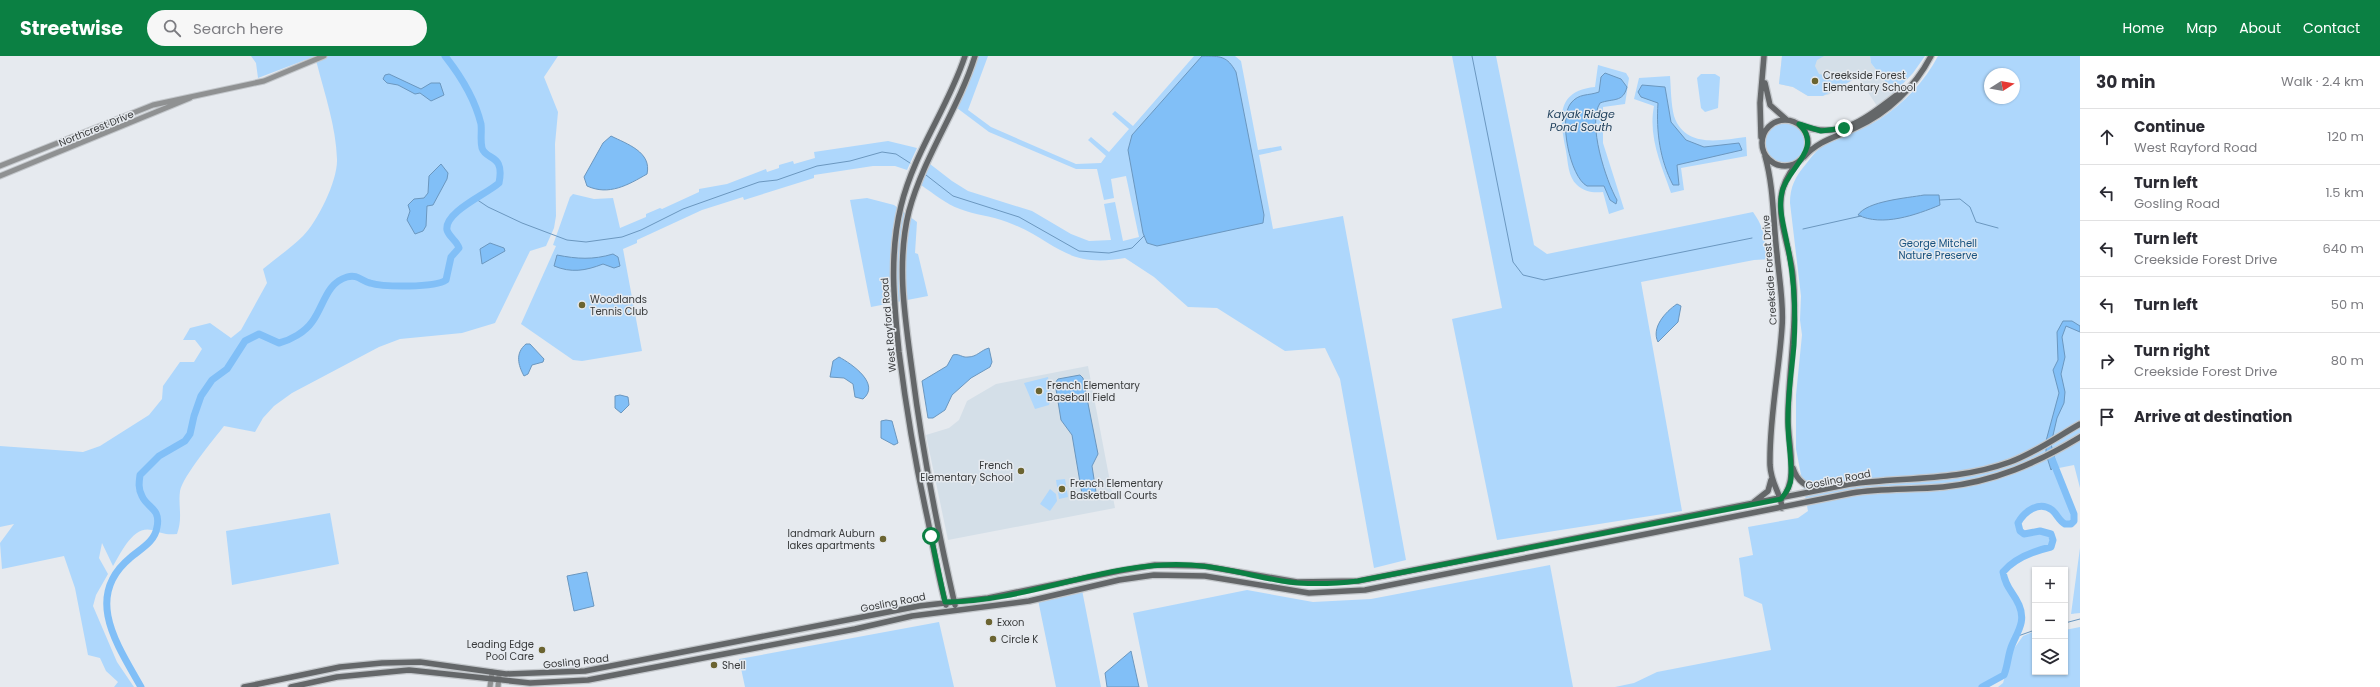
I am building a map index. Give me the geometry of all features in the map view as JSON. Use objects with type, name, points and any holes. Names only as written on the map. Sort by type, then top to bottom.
[{"type":"main road","name":"West Rayford Road","points":[[948,611],[913,448],[896,323],[893,274],[894,246],[901,206],[915,164],[950,96],[965,56]]},
{"type":"main road","name":"West Rayford Road","points":[[956,610],[916,411],[906,322],[903,262],[909,212],[920,177],[959,99],[975,56]]},
{"type":"main road","points":[[1764,56],[1760,103],[1762,144],[1765,156],[1778,166],[1786,167],[1797,163],[1823,141],[1855,128],[1872,119],[1899,100],[1931,56]]},
{"type":"main road","points":[[1768,56],[1765,84],[1766,96],[1775,111],[1788,120],[1821,131],[1844,128],[1869,116],[1910,85]]},
{"type":"main road","points":[[1762,144],[1763,134],[1769,126],[1778,121],[1788,120]]},
{"type":"main road","points":[[1799,124],[1808,138],[1807,150],[1804,157]]},
{"type":"main road","name":"Creekside Forest Drive","points":[[1749,505],[1759,500],[1768,491],[1771,480],[1770,443],[1782,326],[1773,197],[1765,156]]},
{"type":"main road","name":"Creekside Forest Drive","points":[[1781,499],[1787,492],[1791,479],[1788,419],[1794,344],[1793,277],[1781,199],[1784,184],[1797,163]]},
{"type":"main road","points":[[896,323],[906,322]]},
{"type":"main road","name":"Gosling Road","points":[[244,687],[335,668],[382,663],[420,662],[499,673],[540,674],[604,668],[945,602],[1022,592],[1119,571],[1165,565],[1214,567],[1297,582],[1358,581],[1876,480],[1919,479],[1960,475],[2011,462],[2033,452],[2080,424]]},
{"type":"main road","name":"Gosling Road","points":[[291,687],[337,676],[383,671],[416,671],[491,680],[536,683],[588,680],[948,611],[1028,601],[1119,580],[1166,574],[1211,576],[1264,587],[1309,593],[1355,592],[1875,489],[1920,489],[1962,485],[1996,477],[2037,461],[2080,437]]},
{"type":"main road","name":"Creekside Forest Drive","points":[[1790,462],[1795,475],[1805,485],[1827,489]]},
{"type":"main road","name":"Creekside Forest Drive","points":[[1771,480],[1776,494],[1781,499],[1782,508]]},
{"type":"street","name":"Northcrest Drive","points":[[0,166],[148,107],[199,94],[264,81],[324,56]]},
{"type":"street","name":"Northcrest Drive","points":[[0,176],[199,94]]},
{"type":"street","points":[[490,687],[492,672]]},
{"type":"street","points":[[498,687],[499,673]]},
{"type":"shaded area","name":"Creekside Forest Elementary School","points":[[1782,56],[1870,56],[1871,63],[1894,93],[1877,106],[1858,77],[1828,95],[1808,96],[1793,87],[1779,84]]},
{"type":"shaded area","name":"French Elementary School","points":[[1088,366],[1115,508],[948,540],[926,435],[949,428],[959,420],[967,401],[996,384]]},
{"type":"green space","points":[[251,56],[558,56],[544,77],[558,112],[555,144],[556,216],[554,228],[546,246],[530,251],[495,323],[462,333],[400,339],[379,347],[292,393],[274,406],[263,418],[255,432],[224,426],[199,458],[182,484],[180,491],[180,523],[177,534],[166,534],[152,530],[139,532],[128,541],[113,566],[102,543],[99,558],[108,574],[96,595],[93,606],[117,662],[134,687],[114,687],[118,682],[106,671],[100,658],[88,655],[75,588],[64,556],[2,569],[0,543],[14,524],[0,527],[0,446],[83,452],[100,446],[149,415],[162,399],[163,386],[180,362],[194,362],[202,349],[195,340],[183,340],[190,328],[210,323],[231,338],[241,330],[267,283],[263,269],[303,236],[315,221],[331,189],[337,159],[335,135],[317,64],[313,57],[258,78],[256,63]]},
{"type":"green space","points":[[978,56],[988,56],[968,110],[991,127],[1076,164],[1101,163],[1106,156],[1088,140],[1091,137],[1109,152],[1129,129],[1112,114],[1115,111],[1133,126],[1194,56],[1235,56],[1241,61],[1258,150],[1281,146],[1282,150],[1259,155],[1273,229],[1343,216],[1406,560],[1374,568],[1340,379],[1325,348],[1285,351],[1217,308],[1188,307],[1154,277],[1125,258],[1088,260],[1074,256],[1062,251],[1024,229],[1007,222],[955,207],[921,185],[930,164],[968,191],[1032,211],[1071,234],[1089,241],[1111,240],[1104,204],[1115,202],[1123,241],[1139,237],[1126,176],[1111,179],[1114,198],[1104,200],[1097,169],[1076,169],[989,132],[957,108]]},
{"type":"green space","points":[[1452,56],[1496,56],[1534,245],[1547,254],[1753,212],[1758,220],[1762,229],[1765,247],[1767,250],[1770,248],[1771,259],[1754,260],[1641,282],[1682,511],[1497,540],[1452,319],[1502,308]]},
{"type":"green space","points":[[1782,56],[1824,56],[1817,60],[1815,66],[1819,74],[1844,80],[1856,75],[1858,77],[1823,96],[1808,96],[1793,87],[1779,84]]},
{"type":"green space","points":[[1870,56],[1925,56],[1913,73],[1894,93],[1871,63]]},
{"type":"green space","name":"George Mitchell Nature Preserve","points":[[1938,56],[2080,56],[2080,488],[2074,465],[2054,469],[2074,514],[2072,523],[2067,525],[2064,524],[2051,510],[2042,506],[2028,511],[2018,523],[2020,531],[2024,534],[2040,531],[2051,534],[2053,540],[2051,547],[2025,556],[2013,563],[2003,572],[2008,586],[2017,600],[2022,616],[2004,675],[1982,687],[1615,687],[1634,683],[1657,672],[1771,650],[1762,604],[1744,596],[1739,558],[1753,555],[1748,527],[1798,518],[1808,511],[1796,449],[1796,395],[1802,335],[1800,320],[1801,296],[1790,203],[1792,187],[1799,173],[1820,148],[1833,140],[1873,123],[1889,113],[1913,91],[1927,74]]},
{"type":"green space","name":"Kayak Ridge Pond South","points":[[1598,65],[1626,73],[1629,78],[1625,104],[1603,107],[1603,143],[1624,209],[1609,214],[1603,192],[1586,191],[1574,182],[1569,169],[1562,129],[1563,109],[1566,101],[1572,94],[1595,87]]},
{"type":"green space","points":[[1701,74],[1715,74],[1720,77],[1718,108],[1705,112],[1701,108],[1697,78]]},
{"type":"green space","points":[[1670,76],[1674,116],[1679,126],[1686,134],[1705,140],[1726,140],[1746,137],[1747,156],[1681,168],[1684,190],[1671,193],[1654,140],[1654,106],[1634,99],[1639,78]]},
{"type":"green space","points":[[1785,121],[1797,125],[1803,131],[1807,143],[1803,155],[1797,161],[1785,165],[1773,161],[1767,155],[1763,143],[1767,131],[1773,125]]},
{"type":"green space","points":[[888,141],[917,148],[907,170],[895,166],[873,166],[814,175],[814,178],[744,200],[743,197],[702,210],[637,240],[637,243],[623,249],[642,351],[582,361],[573,360],[521,324],[556,246],[553,245],[570,197],[573,194],[594,199],[613,198],[620,228],[646,217],[646,214],[660,208],[662,209],[699,192],[699,189],[727,184],[766,169],[767,172],[779,168],[779,165],[793,161],[794,164],[815,158],[814,152]]},
{"type":"green space","points":[[867,198],[894,205],[917,222],[915,253],[918,254],[928,296],[871,307],[850,200]]},
{"type":"green space","name":"French Elementary Baseball Field","points":[[1048,377],[1051,397],[1049,405],[1035,409],[1024,383]]},
{"type":"green space","name":"French Elementary Basketball Courts","points":[[1065,479],[1068,497],[1059,499],[1056,480]]},
{"type":"green space","points":[[1050,489],[1056,494],[1057,501],[1050,511],[1040,504]]},
{"type":"green space","points":[[330,513],[339,564],[232,585],[226,531]]},
{"type":"green space","points":[[2080,548],[2080,613],[2071,614]]},
{"type":"green space","points":[[1550,565],[1573,687],[1148,687],[1133,613],[1247,590],[1313,602],[1371,599]]},
{"type":"green space","points":[[1082,590],[1101,687],[1056,687],[1038,600]]},
{"type":"green space","points":[[939,622],[954,687],[745,687],[739,659]]},
{"type":"green space","points":[[2080,627],[2080,687],[1998,687],[2003,683],[2013,650],[2023,636],[2032,632],[2032,675],[2068,675],[2068,629]]},
{"type":"water","points":[[1202,56],[1223,58],[1230,63],[1236,72],[1264,215],[1263,223],[1157,246],[1147,243],[1143,233],[1128,150],[1132,135]]},
{"type":"water","name":"Kayak Ridge Pond South","points":[[1605,73],[1621,79],[1627,87],[1623,96],[1620,98],[1600,103],[1597,112],[1596,124],[1600,152],[1603,166],[1617,200],[1616,204],[1610,200],[1604,186],[1587,186],[1581,180],[1571,160],[1566,133],[1567,111],[1571,103],[1580,96],[1599,92],[1601,77]]},
{"type":"water","points":[[389,74],[421,89],[431,83],[440,83],[444,95],[431,101],[420,93],[415,94],[398,85],[387,83],[383,79],[385,75]]},
{"type":"water","points":[[1642,85],[1665,87],[1671,122],[1686,140],[1704,147],[1739,143],[1742,150],[1677,165],[1679,185],[1673,185],[1665,166],[1660,146],[1658,135],[1658,103],[1641,97],[1638,92]]},
{"type":"water","points":[[611,136],[631,146],[642,154],[648,166],[647,174],[618,188],[603,190],[587,186],[584,177],[603,143]]},
{"type":"water","points":[[441,164],[448,173],[447,179],[433,205],[427,206],[426,226],[423,231],[415,234],[407,220],[410,211],[408,205],[414,199],[424,198],[428,193],[429,176]]},
{"type":"water","points":[[1924,195],[1939,195],[1940,205],[1910,216],[1888,220],[1878,220],[1858,215],[1863,210],[1878,203]]},
{"type":"water","points":[[490,243],[504,248],[505,251],[482,264],[480,249]]},
{"type":"water","points":[[613,254],[618,257],[620,266],[614,268],[603,264],[584,270],[566,270],[554,266],[557,255],[585,258]]},
{"type":"water","points":[[1677,304],[1681,306],[1678,322],[1658,342],[1656,331],[1660,321],[1668,311]]},
{"type":"water","points":[[2063,321],[2072,321],[2080,326],[2080,332],[2066,326],[2062,337],[2065,357],[2061,374],[2065,392],[2064,403],[2057,418],[2051,444],[2056,464],[2051,470],[2046,454],[2046,441],[2059,393],[2053,370],[2058,360],[2057,332]]},
{"type":"water","points":[[526,344],[530,344],[544,359],[543,362],[532,365],[528,374],[524,376],[520,368],[519,355],[520,351]]},
{"type":"water","points":[[989,348],[992,362],[990,367],[971,378],[952,395],[945,410],[933,418],[928,418],[922,381],[947,366],[953,355],[971,357]]},
{"type":"water","points":[[839,357],[857,369],[867,381],[869,387],[868,393],[863,399],[855,397],[853,384],[844,378],[830,377],[833,361]]},
{"type":"water","points":[[1080,375],[1083,378],[1098,454],[1092,466],[1096,492],[1094,495],[1085,496],[1082,494],[1072,435],[1061,420],[1055,383],[1058,379]]},
{"type":"water","points":[[620,395],[628,397],[629,405],[621,413],[615,408],[615,396]]},
{"type":"water","points":[[881,421],[892,421],[898,443],[894,445],[881,438]]},
{"type":"water","points":[[587,572],[594,606],[574,611],[567,576]]},
{"type":"water","points":[[1131,651],[1139,687],[1107,687],[1105,673]]},
{"type":"waterway","points":[[141,687],[115,638],[109,622],[107,605],[109,589],[116,573],[130,558],[150,541],[156,532],[158,521],[157,516],[153,509],[144,500],[140,491],[140,475],[159,456],[185,441],[190,434],[201,396],[212,380],[227,369],[245,341],[259,334],[279,343],[297,335],[306,329],[312,322],[326,296],[334,284],[340,280],[354,276],[367,282],[397,286],[421,286],[440,283],[446,280],[451,257],[459,248],[447,230],[448,223],[459,210],[499,183],[500,173],[497,162],[487,155],[482,148],[481,124],[475,106],[461,79],[445,56]]},
{"type":"waterway","points":[[1472,56],[1513,262],[1523,275],[1544,280],[1752,238]]},
{"type":"waterway","points":[[476,199],[488,207],[522,223],[567,240],[586,242],[622,237],[641,230],[683,209],[759,182],[777,180],[817,166],[850,161],[882,152],[896,154],[910,163]]},
{"type":"waterway","points":[[926,175],[953,196],[1019,217],[1079,251],[1109,253],[1132,248],[1144,236]]},
{"type":"waterway","points":[[1940,200],[1960,199],[1970,207],[1976,222],[1998,228]]},
{"type":"waterway","points":[[1803,229],[1861,216]]},
{"type":"waterway","points":[[1982,687],[2004,675],[2011,648],[2019,630],[2022,616],[2017,600],[2008,586],[2003,572],[2013,563],[2025,556],[2051,547],[2053,540],[2051,534],[2040,531],[2024,534],[2020,531],[2018,523],[2028,511],[2042,506],[2052,510],[2065,524],[2071,524],[2074,521],[2074,514],[2052,459]]},
{"type":"waterway","points":[[2068,622],[2080,619]]},
{"type":"waterway","points":[[2018,636],[2032,631]]},
{"type":"place","name":"Creekside Forest Elementary School","points":[[1815,81]]},
{"type":"place","name":"Woodlands Tennis Club","points":[[582,305]]},
{"type":"place","name":"French Elementary Baseball Field","points":[[1039,391]]},
{"type":"place","name":"French Elementary School","points":[[1021,471]]},
{"type":"place","name":"French Elementary Basketball Courts","points":[[1062,489]]},
{"type":"place","name":"landmark Auburn lakes apartments","points":[[883,539]]},
{"type":"place","name":"Exxon","points":[[989,622]]},
{"type":"place","name":"Circle K","points":[[993,639]]},
{"type":"place","name":"Leading Edge Pool Care","points":[[542,650]]},
{"type":"place","name":"Shell","points":[[714,665]]},
{"type":"route","points":[[931,536],[945,602],[961,602],[1037,590],[1119,571],[1155,565],[1183,564],[1214,567],[1283,581],[1345,583],[1374,579],[1636,526],[1781,499],[1787,492],[1791,479],[1788,419],[1794,344],[1793,277],[1780,206],[1782,191],[1787,177],[1797,163],[1804,157],[1807,150],[1808,138],[1799,124],[1813,130],[1821,131],[1833,131],[1844,128]]}]
